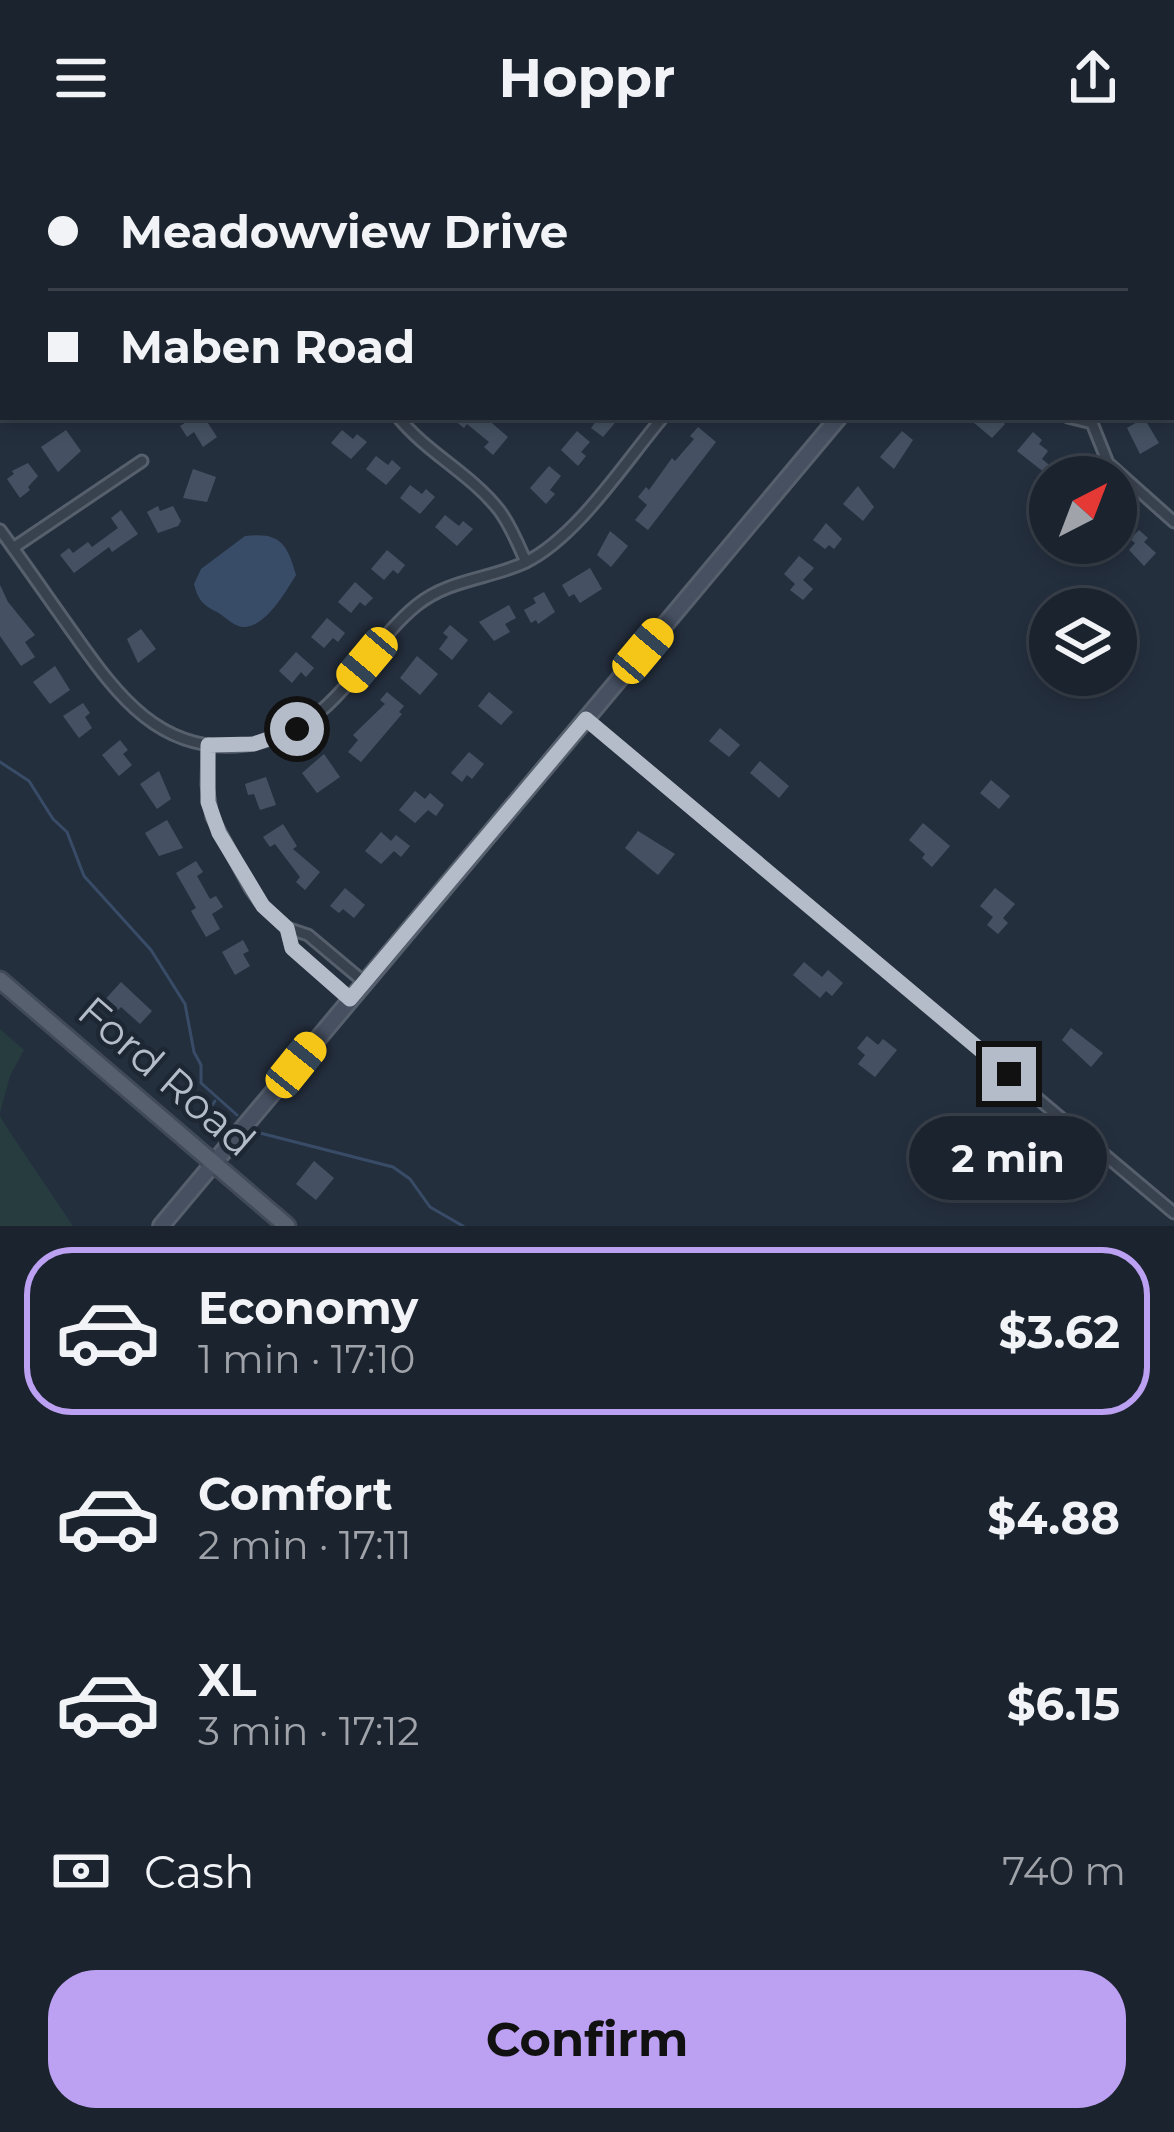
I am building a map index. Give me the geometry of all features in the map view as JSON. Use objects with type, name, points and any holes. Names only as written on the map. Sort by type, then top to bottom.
[{"type":"main road","points":[[161,1226],[836,420]]},
{"type":"main road","name":"Ford Road","points":[[0,980],[287,1226]]},
{"type":"street","points":[[400,420],[491,502],[509,525],[526,562]]},
{"type":"street","points":[[0,530],[125,703],[165,732],[208,745],[254,744],[297,729],[331,702],[420,602],[450,586],[526,562],[565,533],[660,420]]},
{"type":"street","points":[[1091,420],[1108,463],[1174,522]]},
{"type":"street","points":[[13,548],[142,461]]},
{"type":"street","points":[[586,719],[1174,1213]]},
{"type":"street","points":[[208,745],[208,802],[219,833],[263,906],[287,928],[308,934],[364,982]]},
{"type":"street","points":[[287,928],[292,948],[350,999]]},
{"type":"green space","points":[[0,1029],[24,1050],[10,1076],[0,1113]]},
{"type":"green space","points":[[0,1116],[9,1131],[73,1226],[0,1226]]},
{"type":"water","points":[[245,536],[267,536],[281,542],[296,575],[267,616],[242,627],[205,604],[194,584],[201,569]]},
{"type":"building","points":[[189,420],[206,420],[217,437],[203,447],[194,432],[187,437],[180,426]]},
{"type":"building","points":[[454,420],[488,420],[508,437],[493,455],[484,447],[489,442],[467,424],[464,428]]},
{"type":"building","points":[[597,420],[617,420],[603,437],[591,428]]},
{"type":"building","points":[[971,420],[1000,420],[1005,424],[992,438]]},
{"type":"building","points":[[1145,420],[1159,443],[1140,454],[1127,428]]},
{"type":"building","points":[[698,427],[716,442],[648,530],[635,520],[647,505],[638,497],[694,439],[690,436]]},
{"type":"building","points":[[66,430],[81,451],[58,472],[41,447]]},
{"type":"building","points":[[342,430],[367,442],[351,459],[331,443]]},
{"type":"building","points":[[577,431],[590,442],[578,466],[561,450]]},
{"type":"building","points":[[902,431],[913,440],[894,469],[880,457]]},
{"type":"building","points":[[1033,432],[1048,451],[1044,456],[1029,456],[1029,460],[1017,451]]},
{"type":"building","points":[[376,456],[401,468],[386,485],[366,469]]},
{"type":"building","points":[[28,463],[38,476],[20,498],[7,479]]},
{"type":"building","points":[[549,466],[561,476],[546,504],[530,488]]},
{"type":"building","points":[[193,469],[216,477],[207,502],[183,498]]},
{"type":"building","points":[[410,485],[435,497],[420,514],[400,498]]},
{"type":"building","points":[[858,486],[874,507],[863,521],[843,504]]},
{"type":"building","points":[[158,506],[160,511],[173,506],[181,521],[178,526],[158,533],[147,512]]},
{"type":"building","points":[[121,510],[138,534],[112,552],[109,547],[74,573],[60,555],[69,548],[73,553],[88,542],[92,547],[118,528],[111,518]]},
{"type":"building","points":[[445,515],[473,529],[457,546],[435,527]]},
{"type":"building","points":[[826,523],[842,539],[834,549],[813,540]]},
{"type":"building","points":[[610,531],[628,546],[611,567],[597,555]]},
{"type":"building","points":[[1137,532],[1148,538],[1144,542],[1156,553],[1144,566],[1137,559]]},
{"type":"building","points":[[387,550],[405,565],[384,580],[371,569]]},
{"type":"building","points":[[799,556],[814,568],[803,580],[813,589],[803,600],[790,590],[795,584],[784,574]]},
{"type":"building","points":[[590,568],[602,589],[580,603],[562,585]]},
{"type":"building","points":[[355,582],[373,598],[365,606],[360,602],[351,613],[338,602]]},
{"type":"building","points":[[0,585],[35,635],[25,642],[35,657],[21,666],[0,636]]},
{"type":"building","points":[[544,592],[555,612],[538,624],[536,620],[531,623],[524,610]]},
{"type":"building","points":[[509,605],[516,618],[505,624],[510,632],[494,641],[479,622]]},
{"type":"building","points":[[327,618],[345,633],[324,648],[311,637]]},
{"type":"building","points":[[450,625],[468,640],[452,660],[439,649]]},
{"type":"building","points":[[141,629],[156,649],[138,663],[127,639]]},
{"type":"building","points":[[296,652],[314,668],[306,677],[301,672],[292,683],[279,671]]},
{"type":"building","points":[[417,656],[438,674],[420,695],[400,678]]},
{"type":"building","points":[[55,666],[70,690],[50,704],[33,682]]},
{"type":"building","points":[[387,692],[404,706],[402,714],[361,762],[348,752],[358,740],[353,735],[385,704],[380,700]]},
{"type":"building","points":[[489,692],[513,712],[501,725],[478,706]]},
{"type":"building","points":[[83,703],[92,728],[79,738],[63,716]]},
{"type":"building","points":[[720,728],[740,745],[729,757],[709,741]]},
{"type":"building","points":[[120,740],[132,765],[119,776],[102,755]]},
{"type":"building","points":[[469,752],[484,764],[472,779],[467,775],[462,782],[451,773]]},
{"type":"building","points":[[324,754],[340,777],[317,793],[302,773]]},
{"type":"building","points":[[760,761],[789,786],[779,798],[750,773]]},
{"type":"building","points":[[159,771],[171,799],[157,809],[140,784]]},
{"type":"building","points":[[266,777],[276,805],[260,810],[245,784]]},
{"type":"building","points":[[991,780],[1010,796],[999,809],[980,793]]},
{"type":"building","points":[[415,791],[425,799],[430,793],[444,805],[436,816],[428,810],[415,823],[399,810]]},
{"type":"building","points":[[167,820],[183,848],[159,856],[145,833]]},
{"type":"building","points":[[923,823],[950,846],[932,867],[909,840]]},
{"type":"building","points":[[283,824],[297,846],[293,849],[320,872],[305,890],[275,844],[270,847],[263,837]]},
{"type":"building","points":[[638,831],[675,854],[658,875],[625,848]]},
{"type":"building","points":[[381,832],[391,841],[396,835],[410,846],[401,857],[394,851],[381,864],[365,851]]},
{"type":"building","points":[[196,861],[203,872],[197,876],[210,899],[216,896],[223,907],[212,914],[220,929],[206,937],[176,873]]},
{"type":"building","points":[[345,888],[365,905],[354,918],[330,906]]},
{"type":"building","points":[[995,888],[1015,904],[998,934],[987,925],[993,917],[980,906]]},
{"type":"building","points":[[243,940],[249,951],[243,954],[250,966],[235,975],[222,952]]},
{"type":"building","points":[[804,962],[822,977],[828,970],[843,983],[832,996],[826,991],[820,998],[793,975]]},
{"type":"building","points":[[121,982],[152,1011],[140,1024],[121,1007],[113,1015],[101,1004]]},
{"type":"building","points":[[1071,1028],[1103,1053],[1091,1067],[1062,1040]]},
{"type":"building","points":[[867,1036],[878,1045],[883,1039],[897,1050],[875,1077],[858,1064],[865,1055],[857,1048]]},
{"type":"building","points":[[314,1161],[334,1178],[316,1200],[296,1184]]},
{"type":"waterway","points":[[0,762],[29,781],[67,832],[84,876],[151,950],[185,1004],[201,1083],[237,1115]]},
{"type":"waterway","points":[[205,1116],[215,1101]]},
{"type":"waterway","points":[[260,1133],[393,1167],[410,1179],[430,1207],[463,1226]]},
{"type":"route","points":[[297,729],[254,744],[208,745],[208,802],[219,833],[250,888],[287,928],[292,948],[350,999],[586,719],[1009,1074]]}]
